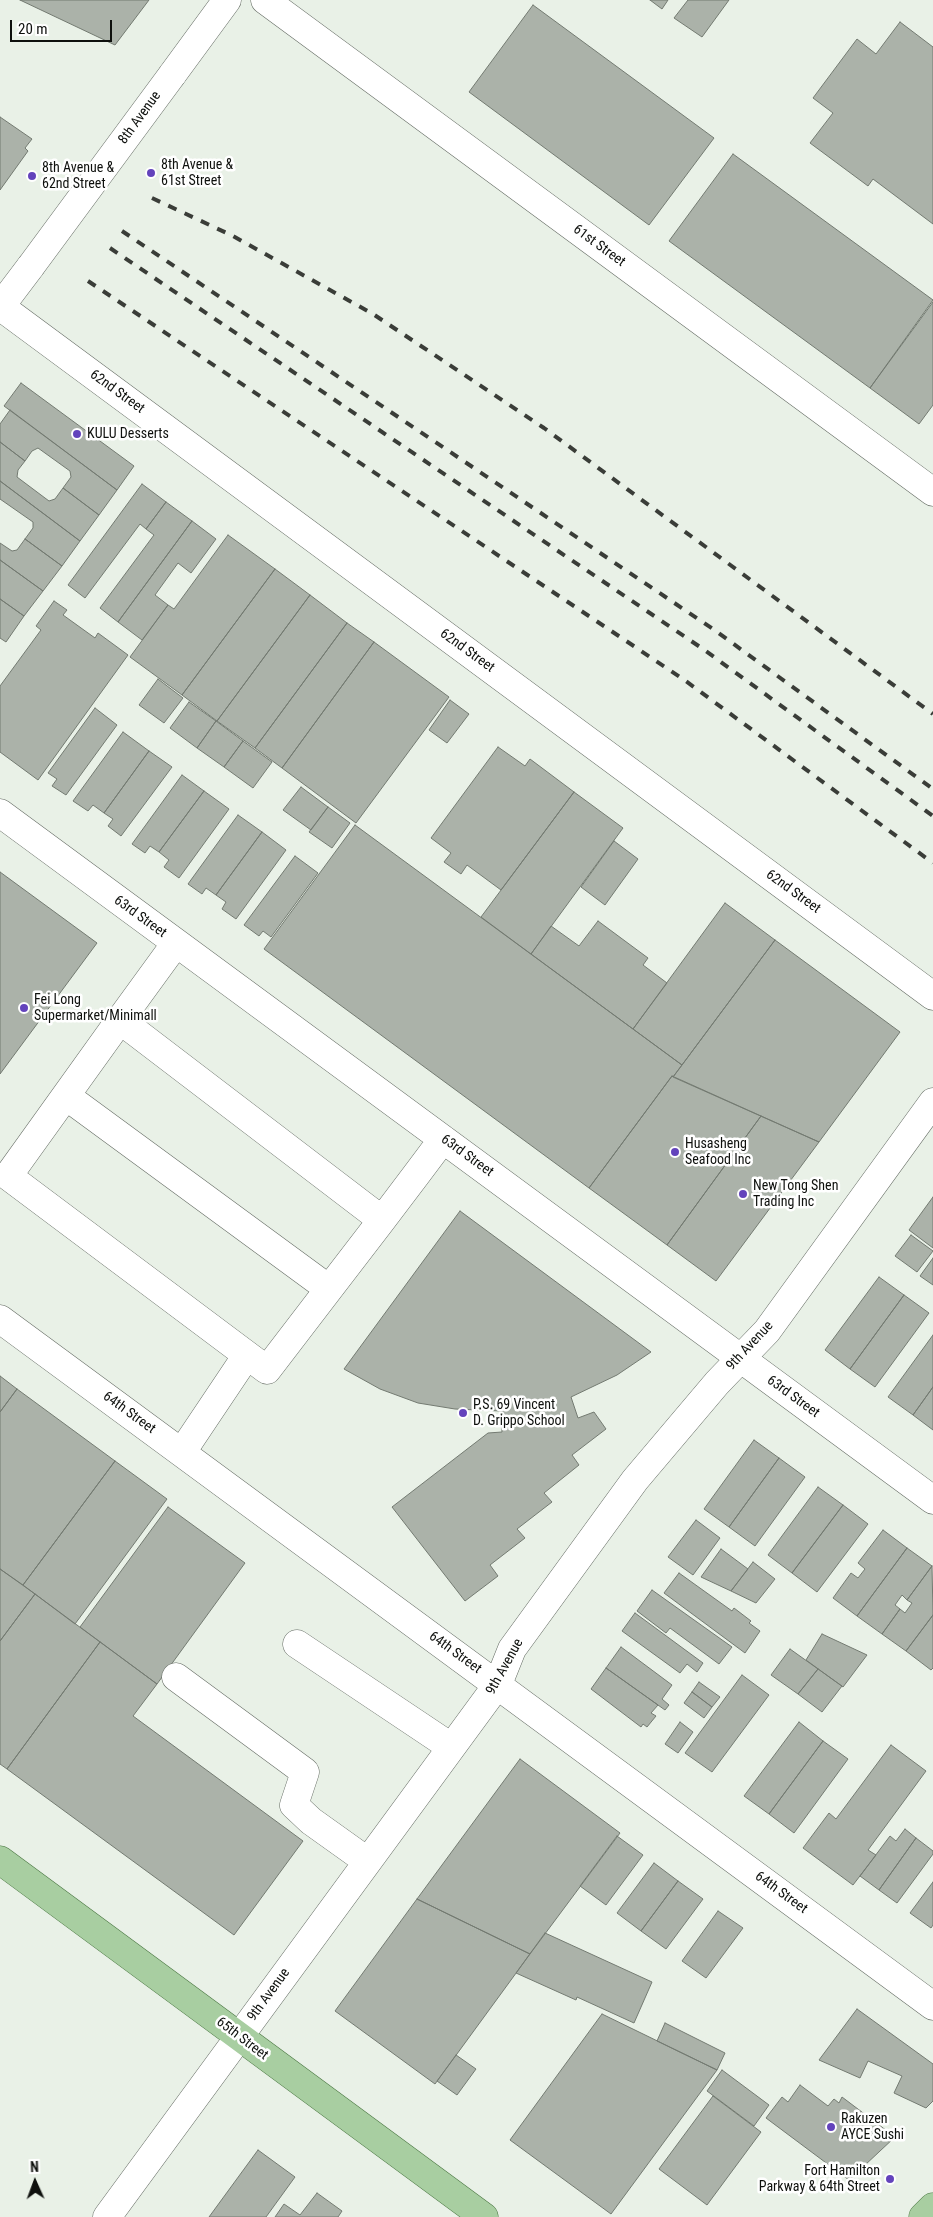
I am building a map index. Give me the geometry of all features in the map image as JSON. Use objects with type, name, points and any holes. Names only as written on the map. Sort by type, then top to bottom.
[{"type":"main road","name":"65th Street","points":[[0,1860],[484,2217]]},
{"type":"main road","points":[[923,2217],[933,2207]]},
{"type":"street","name":"8th Avenue","points":[[0,307],[227,0]]},
{"type":"street","name":"61st Street","points":[[265,0],[933,492]]},
{"type":"street","name":"62nd Street","points":[[0,307],[933,996]]},
{"type":"street","name":"63rd Street","points":[[0,813],[933,1500]]},
{"type":"street","points":[[176,943],[4,1181],[257,1363]]},
{"type":"street","points":[[120,1020],[382,1220]]},
{"type":"street","points":[[66,1096],[329,1289]]},
{"type":"street","name":"9th Avenue","points":[[106,2217],[498,1684],[512,1649],[635,1480],[740,1357],[767,1331],[933,1102]]},
{"type":"street","points":[[182,1452],[257,1363],[329,1289],[443,1139]]},
{"type":"street","name":"64th Street","points":[[0,1319],[933,2006]]},
{"type":"street","points":[[297,1644],[451,1747]]},
{"type":"street","points":[[176,1677],[305,1772],[294,1805],[311,1821],[367,1861]]},
{"type":"building","points":[[20,0],[149,0],[115,45]]},
{"type":"building","points":[[650,0],[668,0],[662,9]]},
{"type":"building","points":[[688,0],[729,0],[702,37],[674,18]]},
{"type":"building","points":[[533,5],[714,138],[649,225],[469,92]]},
{"type":"building","points":[[900,22],[933,47],[933,224],[873,179],[868,186],[810,143],[833,113],[813,98],[857,39],[876,54]]},
{"type":"building","points":[[0,117],[32,139],[25,148],[28,151],[0,190]]},
{"type":"building","points":[[733,154],[933,300],[870,388],[669,241]]},
{"type":"building","points":[[933,302],[933,405],[919,424],[870,388]]},
{"type":"building","points":[[21,383],[134,466],[117,490],[4,406]]},
{"type":"building","points":[[10,410],[117,490],[99,515],[63,488],[71,477],[70,471],[38,448],[32,451],[25,461],[0,442],[0,424]]},
{"type":"building","points":[[0,442],[25,461],[18,470],[17,477],[49,501],[55,499],[63,488],[99,515],[80,541],[0,481]]},
{"type":"building","points":[[0,481],[80,541],[62,566],[25,539],[33,528],[33,522],[0,499]]},
{"type":"building","points":[[142,484],[166,502],[146,529],[140,524],[85,598],[68,585]]},
{"type":"building","points":[[166,502],[192,521],[118,622],[100,608],[154,535],[146,529]]},
{"type":"building","points":[[192,521],[216,539],[191,573],[178,563],[155,595],[168,605],[142,640],[118,622]]},
{"type":"building","points":[[228,535],[275,569],[182,695],[130,657],[168,605],[174,609]]},
{"type":"building","points":[[25,539],[62,566],[43,591],[0,560],[0,543],[12,551],[17,550]]},
{"type":"building","points":[[0,560],[43,591],[24,616],[0,599]]},
{"type":"building","points":[[275,569],[310,595],[217,721],[182,695]]},
{"type":"building","points":[[310,595],[347,623],[255,748],[217,721]]},
{"type":"building","points":[[0,599],[24,616],[6,642],[0,638]]},
{"type":"building","points":[[54,601],[67,610],[63,615],[95,638],[98,633],[128,655],[38,780],[0,752],[0,686],[41,630],[36,626]]},
{"type":"building","points":[[347,623],[374,642],[282,768],[255,748]]},
{"type":"building","points":[[374,642],[449,697],[356,823],[282,768]]},
{"type":"building","points":[[158,679],[183,698],[164,723],[139,705]]},
{"type":"building","points":[[450,700],[469,714],[447,743],[429,730]]},
{"type":"building","points":[[189,702],[216,721],[197,748],[170,728]]},
{"type":"building","points":[[95,708],[117,725],[66,795],[52,786],[57,779],[48,773]]},
{"type":"building","points":[[216,721],[243,741],[224,767],[197,748]]},
{"type":"building","points":[[123,732],[149,751],[104,813],[93,805],[88,811],[73,801]]},
{"type":"building","points":[[243,741],[272,762],[253,788],[224,767]]},
{"type":"building","points":[[498,747],[525,766],[530,759],[574,792],[501,890],[467,865],[461,874],[444,862],[451,853],[431,838]]},
{"type":"building","points":[[149,751],[172,767],[121,836],[108,826],[113,819],[104,813]]},
{"type":"building","points":[[182,775],[204,791],[159,852],[150,846],[145,853],[132,844]]},
{"type":"building","points":[[301,787],[328,807],[311,830],[283,810]]},
{"type":"building","points":[[204,791],[229,809],[179,878],[164,867],[169,860],[159,852]]},
{"type":"building","points":[[574,792],[623,828],[531,954],[481,917]]},
{"type":"building","points":[[328,807],[350,823],[332,848],[309,832]]},
{"type":"building","points":[[238,815],[262,832],[216,895],[206,888],[202,894],[188,884]]},
{"type":"building","points":[[355,825],[682,1065],[589,1188],[264,949]]},
{"type":"building","points":[[262,832],[286,850],[236,919],[222,909],[226,902],[216,895]]},
{"type":"building","points":[[614,841],[638,859],[605,905],[581,887]]},
{"type":"building","points":[[295,856],[318,873],[271,937],[263,931],[259,936],[244,925]]},
{"type":"building","name":"Fei Long Supermarket/Minimall","points":[[0,872],[97,943],[0,1074]]},
{"type":"building","points":[[725,903],[775,940],[682,1065],[633,1029]]},
{"type":"building","points":[[598,921],[648,958],[643,965],[667,983],[633,1029],[531,954],[551,926],[579,946]]},
{"type":"building","points":[[775,940],[900,1032],[819,1142],[673,1077]]},
{"type":"building","name":"Husasheng Seafood Inc","points":[[672,1076],[761,1116],[667,1245],[589,1188]]},
{"type":"building","name":"New Tong Shen Trading Inc","points":[[761,1116],[819,1142],[716,1281],[667,1245]]},
{"type":"building","points":[[933,1197],[933,1248],[909,1230]]},
{"type":"building","name":"P.S. 69 Vincent D. Grippo School","points":[[460,1211],[651,1352],[617,1375],[571,1397],[578,1418],[594,1412],[606,1429],[572,1455],[579,1465],[544,1493],[552,1502],[517,1529],[525,1538],[490,1565],[498,1576],[465,1601],[392,1507],[488,1433],[502,1432],[501,1411],[455,1409],[418,1403],[380,1389],[344,1369]]},
{"type":"building","points":[[911,1235],[933,1251],[917,1272],[895,1256]]},
{"type":"building","points":[[933,1258],[933,1285],[920,1276]]},
{"type":"building","points":[[879,1277],[904,1295],[850,1369],[825,1350]]},
{"type":"building","points":[[904,1295],[929,1313],[875,1387],[850,1369]]},
{"type":"building","points":[[933,1335],[933,1387],[913,1415],[888,1397]]},
{"type":"building","points":[[0,1376],[17,1389],[0,1412]]},
{"type":"building","points":[[933,1387],[933,1430],[913,1415]]},
{"type":"building","points":[[17,1389],[115,1461],[23,1585],[0,1569],[0,1412]]},
{"type":"building","points":[[754,1440],[779,1458],[729,1527],[704,1509]]},
{"type":"building","points":[[779,1458],[805,1477],[755,1546],[729,1527]]},
{"type":"building","points":[[115,1461],[167,1499],[75,1624],[23,1585]]},
{"type":"building","points":[[818,1487],[843,1505],[792,1573],[768,1555]]},
{"type":"building","points":[[843,1505],[868,1524],[817,1592],[792,1573]]},
{"type":"building","points":[[168,1507],[245,1563],[157,1684],[80,1627]]},
{"type":"building","points":[[696,1520],[720,1538],[693,1575],[668,1557]]},
{"type":"building","points":[[883,1530],[907,1548],[857,1616],[833,1598],[851,1573],[858,1578],[865,1569],[858,1563]]},
{"type":"building","points":[[907,1548],[932,1566],[907,1600],[902,1595],[895,1605],[900,1609],[882,1634],[857,1616]]},
{"type":"building","points":[[721,1549],[748,1569],[731,1591],[701,1577]]},
{"type":"building","points":[[753,1562],[775,1579],[756,1603],[731,1591]]},
{"type":"building","points":[[932,1566],[933,1615],[906,1651],[882,1634],[900,1609],[905,1613],[912,1603],[907,1600]]},
{"type":"building","points":[[0,1569],[35,1594],[0,1641]]},
{"type":"building","points":[[679,1573],[732,1611],[734,1608],[751,1621],[749,1623],[760,1631],[745,1653],[664,1593]]},
{"type":"building","points":[[652,1590],[732,1647],[719,1664],[670,1628],[666,1633],[637,1611]]},
{"type":"building","points":[[35,1594],[100,1642],[7,1769],[0,1764],[0,1641]]},
{"type":"building","points":[[635,1613],[703,1663],[697,1672],[687,1664],[680,1673],[622,1631]]},
{"type":"building","points":[[933,1615],[933,1668],[931,1670],[906,1651]]},
{"type":"building","points":[[822,1634],[867,1655],[843,1687],[806,1660]]},
{"type":"building","points":[[100,1642],[157,1684],[133,1716],[303,1841],[234,1935],[7,1769]]},
{"type":"building","points":[[621,1647],[672,1685],[662,1699],[669,1705],[665,1710],[606,1668]]},
{"type":"building","points":[[790,1649],[818,1669],[798,1694],[771,1675]]},
{"type":"building","points":[[606,1668],[658,1705],[651,1713],[656,1716],[647,1727],[643,1724],[641,1727],[591,1689]]},
{"type":"building","points":[[818,1669],[842,1686],[822,1712],[798,1694]]},
{"type":"building","points":[[742,1675],[769,1695],[712,1772],[685,1753]]},
{"type":"building","points":[[699,1682],[720,1697],[712,1707],[692,1692]]},
{"type":"building","points":[[692,1692],[712,1707],[704,1718],[684,1703]]},
{"type":"building","points":[[680,1722],[693,1732],[678,1753],[665,1744]]},
{"type":"building","points":[[799,1722],[823,1741],[769,1814],[744,1796]]},
{"type":"building","points":[[823,1741],[848,1759],[794,1833],[769,1814]]},
{"type":"building","points":[[891,1745],[926,1771],[868,1850],[876,1855],[853,1885],[803,1848],[829,1813],[836,1819]]},
{"type":"building","points":[[520,1759],[620,1833],[530,1954],[417,1899]]},
{"type":"building","points":[[905,1829],[916,1838],[879,1890],[860,1876],[890,1836],[896,1841]]},
{"type":"building","points":[[617,1836],[643,1855],[606,1905],[580,1886]]},
{"type":"building","points":[[916,1838],[933,1851],[933,1854],[897,1903],[879,1890]]},
{"type":"building","points":[[654,1863],[678,1881],[641,1931],[617,1913]]},
{"type":"building","points":[[678,1881],[703,1899],[666,1949],[641,1931]]},
{"type":"building","points":[[933,1882],[933,1925],[931,1928],[910,1913]]},
{"type":"building","points":[[417,1899],[530,1954],[435,2084],[335,2011]]},
{"type":"building","points":[[718,1911],[743,1928],[706,1978],[682,1961]]},
{"type":"building","points":[[545,1933],[652,1982],[634,2023],[577,1997],[576,2000],[516,1973]]},
{"type":"building","points":[[857,2009],[933,2064],[933,2101],[926,2108],[894,2093],[902,2076],[868,2061],[860,2078],[819,2060]]},
{"type":"building","points":[[602,2014],[717,2070],[611,2214],[510,2140]]},
{"type":"building","points":[[665,2023],[725,2053],[717,2070],[657,2041]]},
{"type":"building","points":[[456,2055],[476,2069],[457,2095],[437,2081]]},
{"type":"building","points":[[722,2070],[769,2105],[754,2126],[707,2091]]},
{"type":"building","name":"Rakuzen AYCE Sushi","points":[[800,2085],[828,2106],[834,2099],[839,2103],[842,2097],[895,2137],[849,2180],[766,2118],[782,2097],[788,2102]]},
{"type":"building","points":[[713,2096],[761,2132],[707,2205],[659,2169]]},
{"type":"building","points":[[258,2150],[295,2177],[266,2217],[209,2217]]},
{"type":"building","points":[[317,2193],[342,2211],[338,2217],[275,2217],[284,2204],[300,2215]]},
{"type":"railway","points":[[152,198],[233,236],[373,314],[544,428],[933,714]]},
{"type":"railway","points":[[122,231],[713,629],[933,789]]},
{"type":"railway","points":[[110,248],[703,649],[933,816]]},
{"type":"railway","points":[[88,281],[683,679],[933,863]]},
{"type":"place","name":"8th Avenue & 61st Street","points":[[151,173]]},
{"type":"place","name":"8th Avenue & 62nd Street","points":[[32,176]]},
{"type":"place","name":"KULU Desserts","points":[[77,434]]},
{"type":"place","name":"Fei Long Supermarket/Minimall","points":[[24,1008]]},
{"type":"place","name":"Husasheng Seafood Inc","points":[[675,1152]]},
{"type":"place","name":"New Tong Shen Trading Inc","points":[[743,1194]]},
{"type":"place","name":"P.S. 69 Vincent D. Grippo School","points":[[463,1413]]},
{"type":"place","name":"Rakuzen AYCE Sushi","points":[[831,2127]]},
{"type":"place","name":"Fort Hamilton Parkway & 64th Street","points":[[890,2179]]}]
